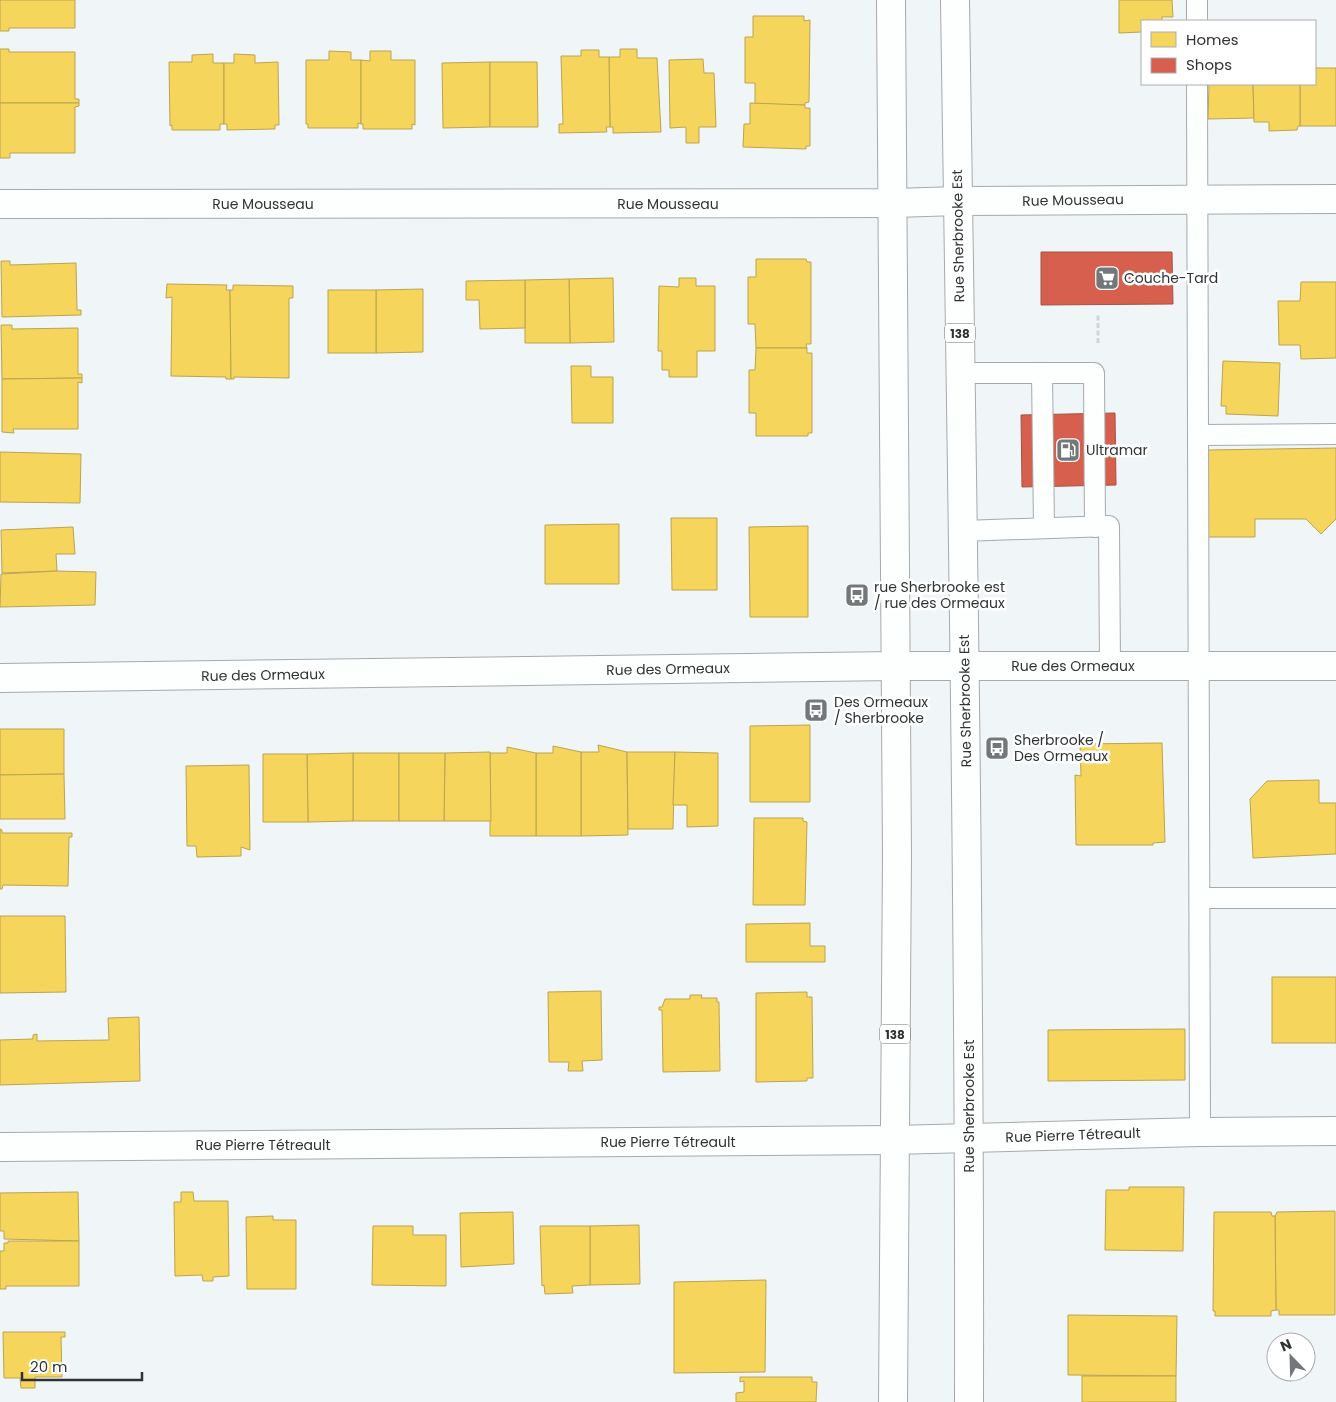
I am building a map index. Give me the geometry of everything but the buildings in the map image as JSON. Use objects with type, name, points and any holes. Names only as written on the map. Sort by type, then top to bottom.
[{"type":"street","name":"138","points":[[891,0],[894,203],[897,856],[893,1402]]},
{"type":"street","name":"Rue Sherbrooke Est","points":[[954,0],[965,666],[969,1402]]},
{"type":"street","name":"Rue Mousseau","points":[[0,204],[894,203],[1336,199]]},
{"type":"street","name":"Rue des Ormeaux","points":[[0,678],[895,666],[1336,666]]},
{"type":"street","name":"Rue Pierre Tétreault","points":[[0,1147],[894,1140],[1200,1132],[1336,1131]]},
{"type":"lane","points":[[1197,0],[1197,20]]},
{"type":"lane","points":[[1197,85],[1200,1132]]},
{"type":"lane","points":[[960,373],[1094,373],[1095,527]]},
{"type":"lane","points":[[1042,373],[1044,528]]},
{"type":"lane","points":[[1198,435],[1336,434]]},
{"type":"lane","points":[[963,532],[1109,526],[1110,666]]},
{"type":"lane","points":[[1200,898],[1336,898]]},
{"type":"path","points":[[1098,313],[1098,346]]},
{"type":"place","name":"Couche-Tard","points":[[1107,278]]},
{"type":"place","name":"Ultramar","points":[[1068,450]]},
{"type":"place","name":"rue Sherbrooke est / rue des Ormeaux","points":[[857,595]]},
{"type":"place","name":"Des Ormeaux / Sherbrooke","points":[[816,710]]},
{"type":"place","name":"Sherbrooke / Des Ormeaux","points":[[997,748]]}]
